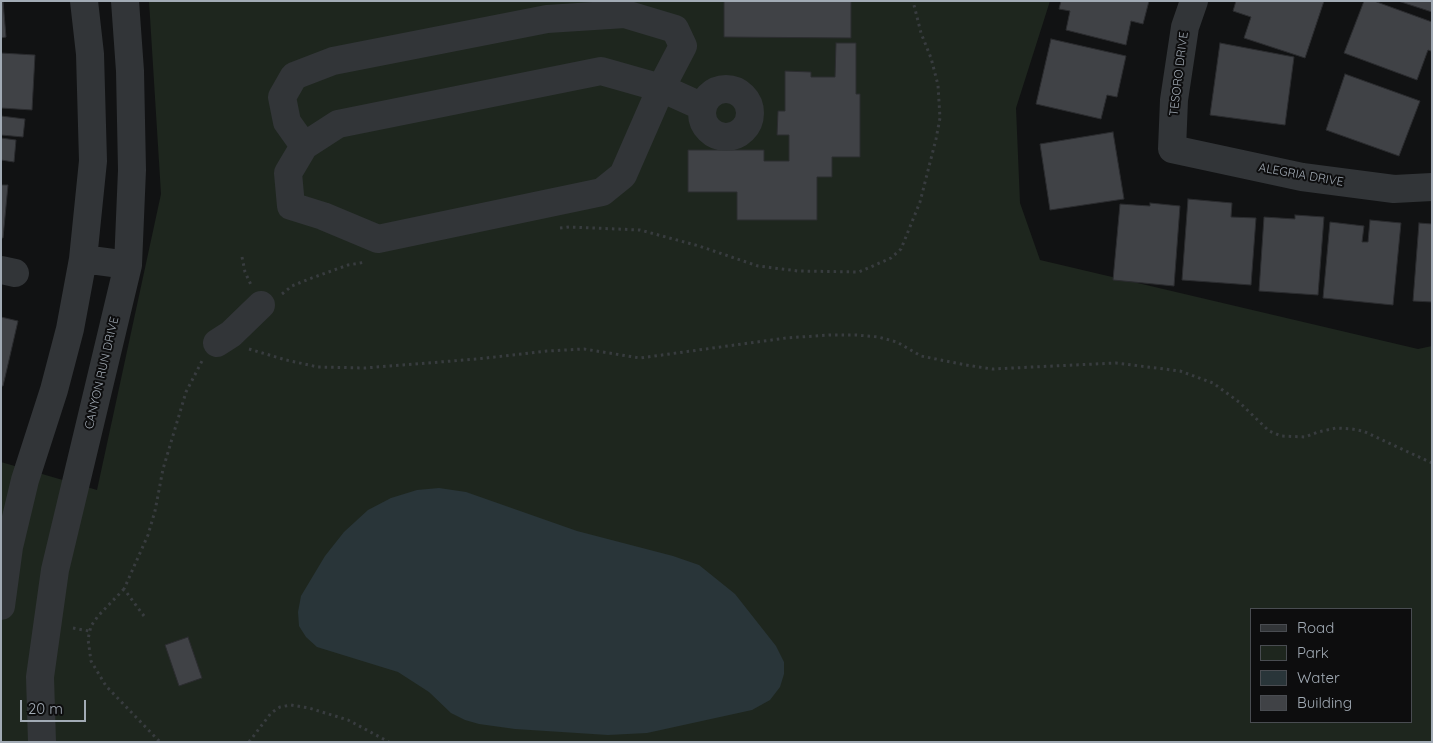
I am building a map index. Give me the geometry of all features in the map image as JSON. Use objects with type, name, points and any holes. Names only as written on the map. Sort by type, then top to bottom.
[{"type":"street","points":[[1,606],[10,547],[23,489],[54,390],[70,329],[83,259],[93,161],[90,54],[84,1]]},
{"type":"street","name":"CANYON RUN DRIVE","points":[[42,742],[40,677],[55,570],[128,265],[132,170],[130,71],[125,1]]},
{"type":"street","name":"TESORO DRIVE","points":[[1172,149],[1174,100],[1185,27],[1194,1]]},
{"type":"street","points":[[304,146],[287,122],[282,97],[294,76],[333,61],[547,19],[626,14],[676,29],[683,46],[661,88],[623,175],[602,192],[378,239],[323,216],[292,206],[288,173],[304,146],[338,124],[601,71],[661,88],[703,107]]},
{"type":"street","name":"ALEGRIA DRIVE","points":[[1172,149],[1302,177],[1394,189],[1432,187]]},
{"type":"street","points":[[83,259],[128,265]]},
{"type":"street","points":[[217,343],[231,334],[261,305]]},
{"type":"path","points":[[560,228],[640,230],[699,246],[758,266],[798,271],[859,272],[891,258],[901,249],[920,202],[940,118],[938,85],[913,1]]},
{"type":"path","points":[[242,257],[245,272],[261,305],[273,300],[292,286],[309,279],[348,266],[374,260]]},
{"type":"path","points":[[160,742],[106,686],[91,661],[88,639],[89,631],[98,616],[124,589],[148,534],[168,451],[186,392],[202,360],[217,343],[235,343],[286,360],[318,367],[365,368],[556,350],[584,350],[640,358],[786,338],[839,335],[878,337],[906,346],[921,356],[992,369],[1116,363],[1180,371],[1213,383],[1239,402],[1269,431],[1281,436],[1305,437],[1336,428],[1352,429],[1363,431],[1432,463]]},
{"type":"path","points":[[124,589],[144,616]]},
{"type":"path","points":[[73,628],[89,631]]},
{"type":"path","points":[[249,742],[271,713],[280,707],[291,705],[309,708],[348,720],[390,742]]},
{"type":"green space","points":[[149,1],[1050,1],[1016,108],[1020,203],[1040,260],[1418,349],[1432,346],[1432,742],[1,742],[1,462],[97,490],[161,194]]},
{"type":"water","points":[[439,488],[466,492],[577,531],[673,556],[699,565],[735,594],[776,646],[784,662],[784,674],[780,687],[770,700],[752,710],[647,733],[608,735],[515,729],[465,720],[451,713],[429,692],[398,672],[317,647],[306,637],[299,626],[298,612],[301,596],[325,556],[344,532],[368,510],[391,498],[417,490]]},
{"type":"building","points":[[1,1],[3,1],[6,37],[1,38]]},
{"type":"building","points":[[724,1],[851,1],[851,38],[724,37]]},
{"type":"building","points":[[1061,1],[1149,1],[1143,24],[1131,21],[1126,45],[1066,30],[1070,11],[1059,9]]},
{"type":"building","points":[[1236,1],[1324,1],[1305,58],[1244,38],[1251,17],[1233,11]]},
{"type":"building","points":[[1364,1],[1374,1],[1432,22],[1432,50],[1428,50],[1417,80],[1344,53]]},
{"type":"building","points":[[1398,1],[1432,1],[1432,12]]},
{"type":"building","points":[[1051,39],[1126,56],[1117,97],[1107,95],[1101,119],[1036,104]]},
{"type":"building","points":[[836,43],[856,43],[856,94],[860,94],[860,157],[832,157],[832,177],[817,177],[817,220],[737,220],[737,192],[688,192],[688,150],[764,150],[764,161],[789,161],[789,135],[777,135],[778,111],[785,111],[785,71],[811,72],[811,77],[835,77]]},
{"type":"building","points":[[1220,43],[1294,57],[1285,125],[1210,115]]},
{"type":"building","points":[[1,53],[35,55],[32,110],[1,108]]},
{"type":"building","points":[[1345,74],[1420,101],[1399,156],[1326,130]]},
{"type":"building","points":[[1,116],[25,119],[23,137],[1,135]]},
{"type":"building","points":[[1113,132],[1124,199],[1050,210],[1040,144]]},
{"type":"building","points":[[1,138],[16,140],[14,162],[1,160]]},
{"type":"building","points":[[1,185],[8,185],[3,238],[1,238]]},
{"type":"building","points":[[1188,199],[1232,203],[1231,217],[1256,218],[1251,285],[1182,280]]},
{"type":"building","points":[[1150,203],[1180,206],[1174,286],[1113,280],[1120,204],[1150,206]]},
{"type":"building","points":[[1295,215],[1324,217],[1318,295],[1259,291],[1264,217],[1295,219]]},
{"type":"building","points":[[1370,220],[1401,223],[1393,305],[1323,298],[1330,222],[1364,226],[1362,242],[1368,242]]},
{"type":"building","points":[[1419,223],[1432,224],[1432,302],[1413,301]]},
{"type":"building","points":[[1,317],[18,321],[3,386],[1,386]]},
{"type":"building","points":[[188,637],[202,678],[179,686],[165,645]]}]
